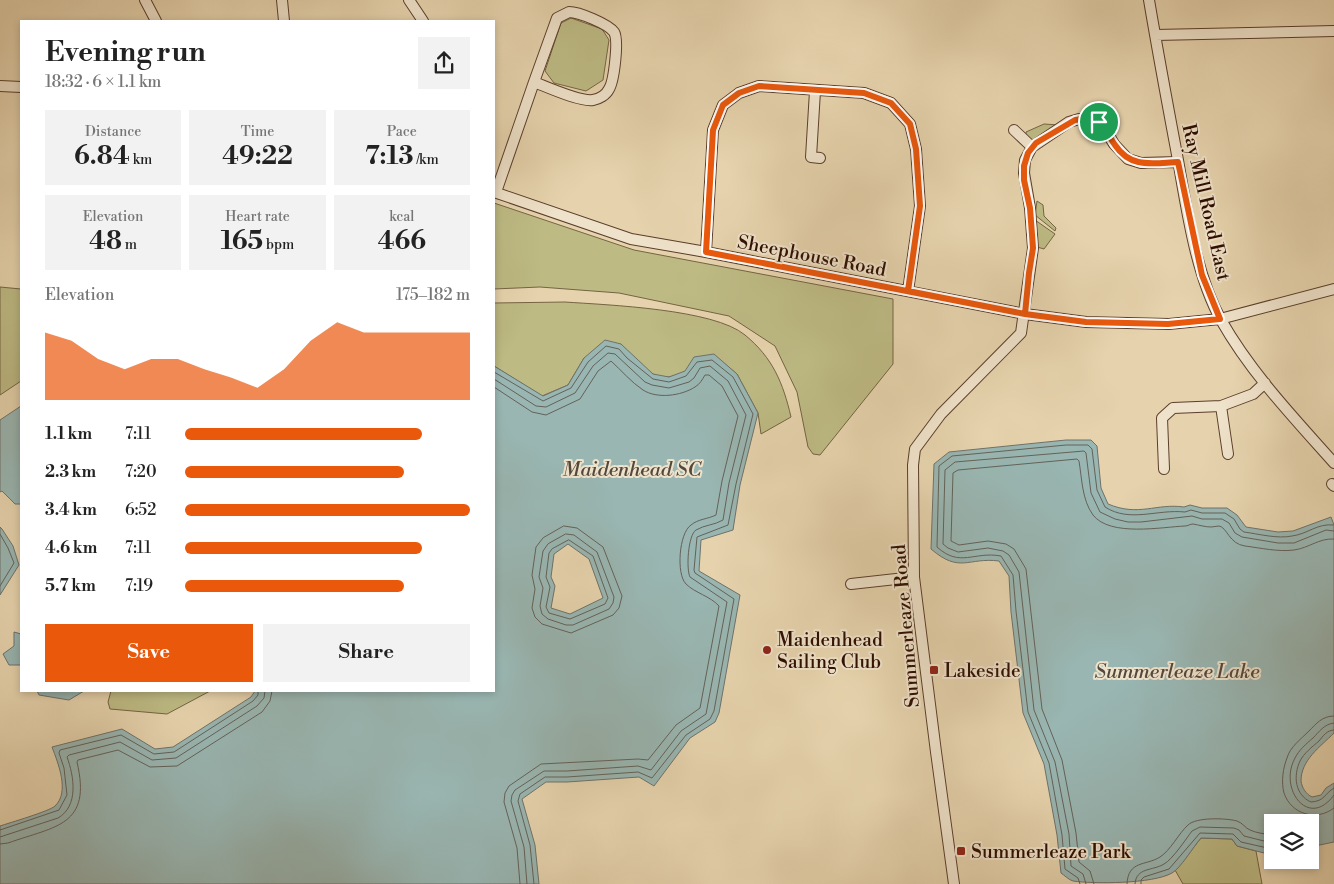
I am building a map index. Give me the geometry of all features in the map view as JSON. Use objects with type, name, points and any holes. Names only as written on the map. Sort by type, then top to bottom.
[{"type":"street","points":[[146,0],[156,20]]},
{"type":"street","points":[[282,0],[284,20]]},
{"type":"street","points":[[409,0],[422,20]]},
{"type":"street","name":"Ray Mill Road East","points":[[1149,0],[1178,162],[1202,275],[1220,319],[1237,345],[1265,383],[1334,462]]},
{"type":"street","points":[[495,192],[534,82],[557,18],[568,12],[580,14],[614,32],[617,47],[611,84],[609,90],[597,99],[586,100],[534,82]]},
{"type":"street","points":[[1155,35],[1334,31]]},
{"type":"street","points":[[0,86],[20,87]]},
{"type":"street","points":[[706,252],[713,130],[723,105],[739,93],[759,86],[864,93],[891,103],[910,124],[916,149],[920,206],[908,291]]},
{"type":"street","points":[[814,160],[815,91]]},
{"type":"street","points":[[1014,130],[1032,147],[1069,122],[1079,118],[1089,118],[1103,126],[1114,144],[1128,159],[1141,163],[1178,162]]},
{"type":"street","name":"Summerleaze Road","points":[[954,884],[914,577],[913,465],[915,449],[941,414],[1021,333],[1033,248],[1030,208],[1024,173],[1025,160],[1032,147]]},
{"type":"street","name":"Sheephouse Road","points":[[495,192],[632,239],[1025,314],[1086,322],[1168,324],[1220,319],[1334,289]]},
{"type":"street","points":[[1164,469],[1162,418],[1173,408],[1220,406],[1253,394],[1265,383]]},
{"type":"street","points":[[1220,406],[1228,454]]},
{"type":"street","points":[[851,584],[914,577]]},
{"type":"shaded area","points":[[571,18],[602,29],[609,40],[603,80],[586,91],[554,83],[545,71],[561,23]]},
{"type":"shaded area","points":[[1044,124],[1059,125],[1034,142],[1026,137],[1026,132]]},
{"type":"shaded area","points":[[1037,201],[1043,205],[1044,216],[1056,228],[1055,231],[1035,215]]},
{"type":"shaded area","points":[[495,203],[634,250],[893,299],[893,364],[820,455],[813,454],[808,447],[797,392],[775,346],[729,316],[619,293],[540,287],[495,289]]},
{"type":"shaded area","points":[[1035,220],[1055,234],[1044,249],[1037,247]]},
{"type":"shaded area","points":[[0,287],[20,289],[20,382],[0,395]]},
{"type":"shaded area","points":[[565,302],[633,307],[686,314],[730,326],[755,344],[770,362],[780,382],[791,417],[761,434],[758,413],[737,374],[714,355],[685,372],[668,377],[660,377],[644,368],[621,344],[584,358],[568,385],[542,396],[495,367],[495,303]]},
{"type":"shaded area","points":[[111,692],[208,692],[167,714],[110,709],[108,702]]},
{"type":"shaded area","points":[[1201,838],[1232,839],[1237,846],[1256,851],[1262,884],[1183,884],[1175,870]]},
{"type":"water","name":"Maidenhead SC","points":[[605,340],[621,344],[653,374],[669,377],[685,371],[694,357],[714,354],[737,374],[758,413],[740,485],[733,530],[701,540],[699,571],[740,595],[719,713],[715,722],[690,738],[654,786],[639,777],[546,782],[522,799],[535,845],[539,884],[0,884],[0,826],[52,808],[62,793],[61,777],[52,747],[122,729],[155,749],[173,747],[251,697],[254,692],[495,692],[495,367],[543,396],[568,385],[584,358]],"holes":[[[568,544],[589,559],[603,598],[570,614],[551,608],[555,586],[551,577],[554,554]]]},
{"type":"water","points":[[20,407],[20,504],[15,504],[2,491],[0,492],[0,420]]},
{"type":"water","name":"Summerleaze Lake","points":[[1066,440],[1091,440],[1097,446],[1101,488],[1108,504],[1119,508],[1138,510],[1190,505],[1202,508],[1227,508],[1237,515],[1246,527],[1278,532],[1293,531],[1331,517],[1334,525],[1334,733],[1308,760],[1302,773],[1301,781],[1305,791],[1312,797],[1321,795],[1326,788],[1334,783],[1334,842],[1319,845],[1319,814],[1264,814],[1264,853],[1237,846],[1232,839],[1201,838],[1179,867],[1163,877],[1138,881],[1094,883],[1073,881],[1061,873],[1057,835],[1044,764],[1023,713],[1011,612],[1009,576],[999,561],[988,560],[957,563],[941,557],[931,549],[934,464],[949,452]]},
{"type":"water","points":[[0,527],[13,546],[19,565],[0,595]]},
{"type":"water","points":[[14,632],[20,634],[20,665],[9,665],[3,654],[14,646]]},
{"type":"water","points":[[38,692],[82,692],[69,700],[39,695]]},
{"type":"place","name":"Maidenhead Sailing Club","points":[[767,650]]},
{"type":"place","name":"Lakeside","points":[[934,670]]},
{"type":"place","name":"Summerleaze Park","points":[[961,851]]},
{"type":"route","points":[[1099,122],[1089,118],[1079,118],[1069,122],[1036,143],[1025,160],[1024,180],[1030,208],[1033,248],[1025,314],[908,291],[706,252],[713,130],[723,105],[739,93],[759,86],[864,93],[891,103],[910,124],[916,149],[920,206],[908,291],[958,301],[1025,314],[1086,322],[1168,324],[1220,319],[1202,275],[1178,162],[1141,163],[1128,159],[1114,144],[1107,131],[1099,122]]}]
